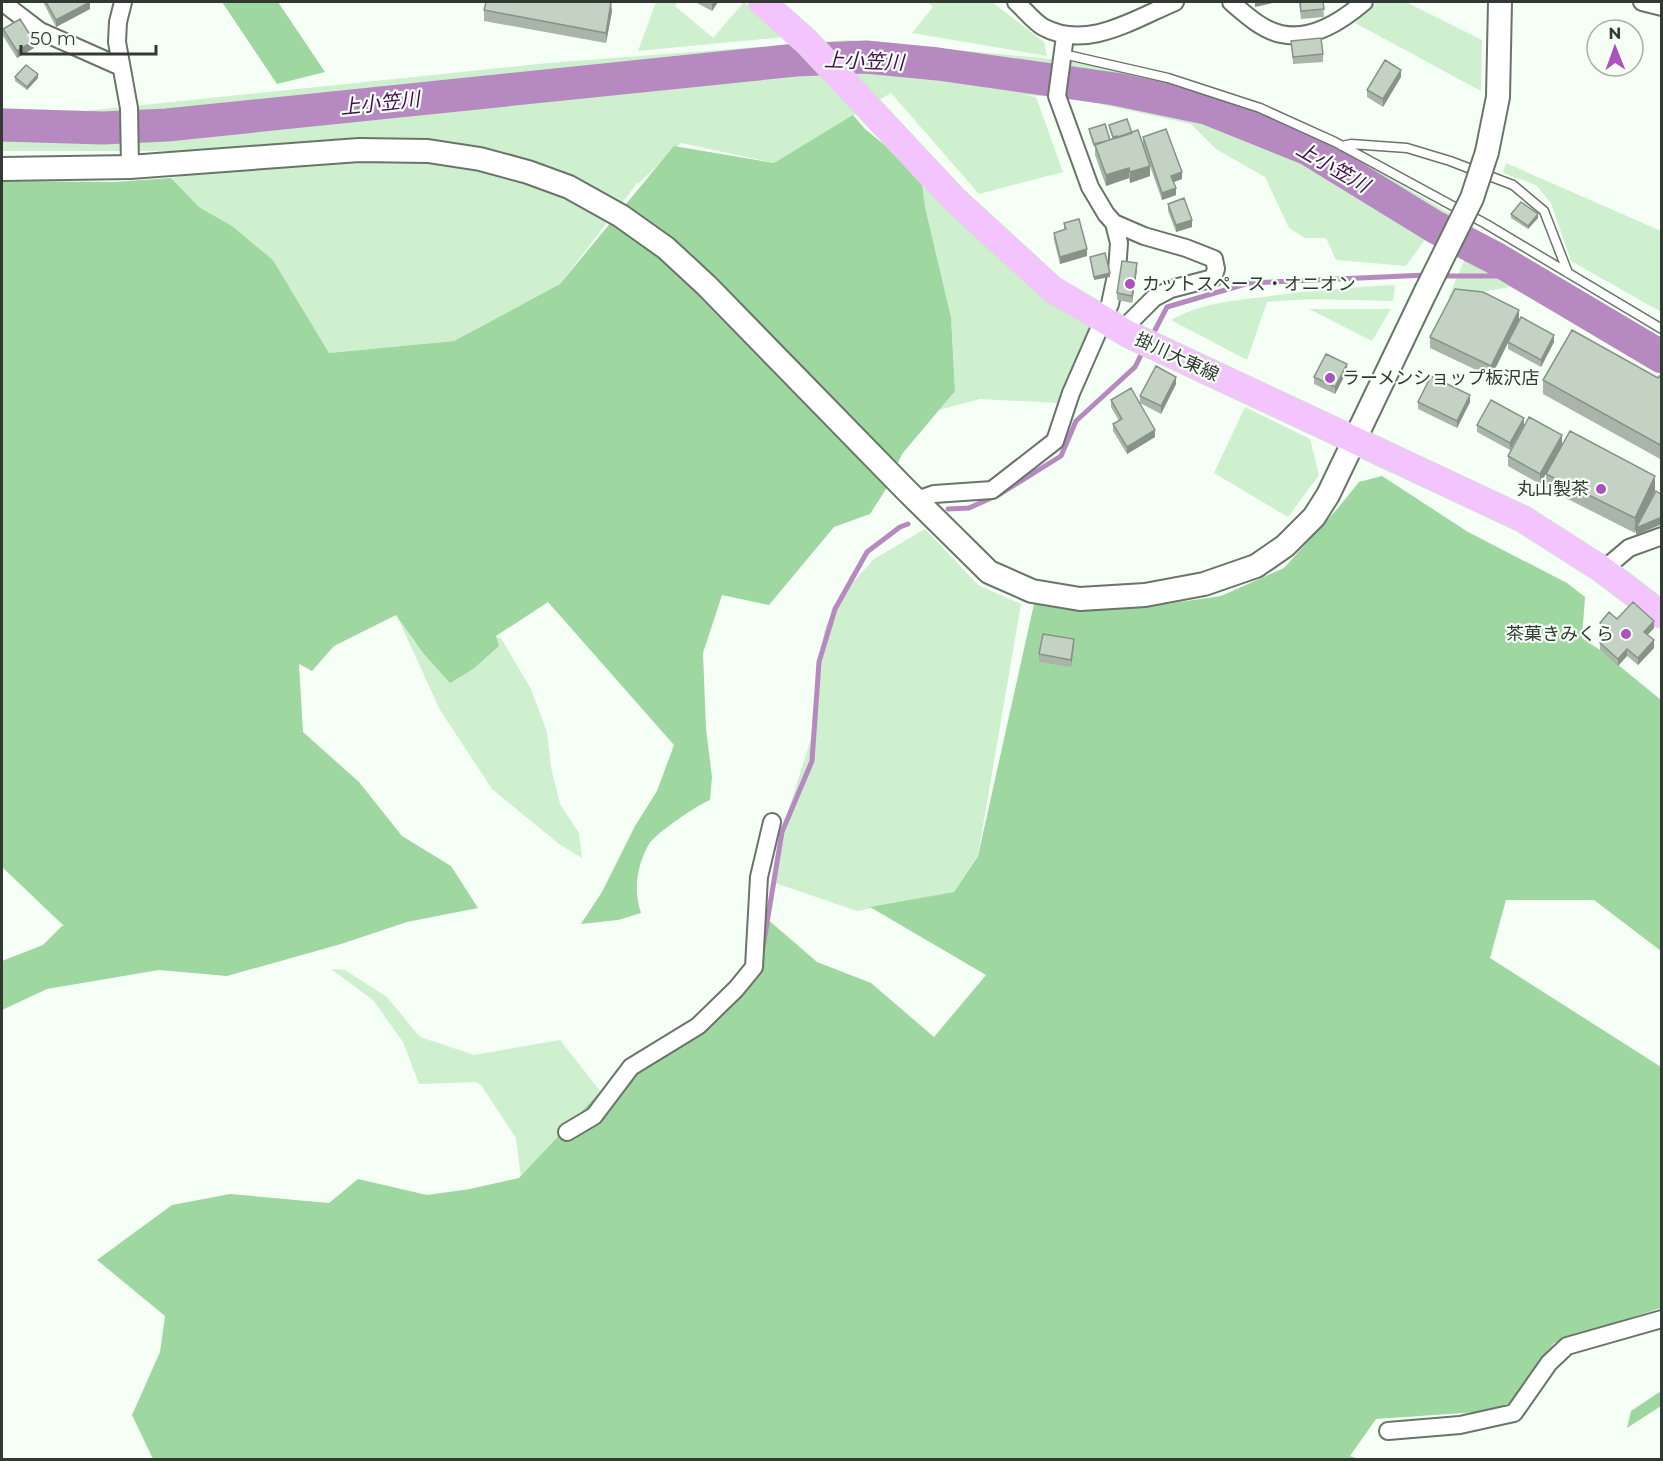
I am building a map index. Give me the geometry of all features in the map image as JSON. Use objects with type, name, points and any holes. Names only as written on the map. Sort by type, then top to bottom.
[{"type":"main road","name":"掛川大東線","points":[[762,2],[807,42],[954,200],[1052,289],[1118,328],[1165,352],[1356,439],[1523,519],[1603,570],[1662,615]]},
{"type":"street","points":[[2,2],[40,31],[121,67]]},
{"type":"street","points":[[123,2],[118,22],[117,42],[129,108],[130,166]]},
{"type":"street","points":[[1016,2],[1042,26],[1065,36],[1082,37],[1100,34],[1174,2]]},
{"type":"street","points":[[1231,2],[1247,16],[1273,31],[1281,34],[1307,35],[1335,24],[1364,2]]},
{"type":"street","points":[[2,169],[130,166],[349,150],[428,151],[480,159],[528,172],[569,187],[621,216],[666,248],[707,286],[989,572],[1032,591],[1080,599],[1145,595],[1204,584],[1256,566],[1285,546],[1314,517],[1328,495],[1472,198],[1487,152],[1498,97],[1500,2]]},
{"type":"street","points":[[1642,2],[1662,7]]},
{"type":"street","points":[[918,500],[934,494],[992,490],[1055,441],[1071,393],[1118,328],[1154,297],[1171,289],[1214,278],[1216,269],[1214,259],[1144,236],[1114,223],[1106,214],[1090,187],[1057,96],[1065,36]]},
{"type":"street","points":[[1114,223],[1119,243],[1117,271],[1110,304],[1118,328]]},
{"type":"street","points":[[1603,570],[1629,548],[1662,536]]},
{"type":"street","points":[[567,1132],[594,1116],[631,1067],[698,1026],[736,989],[754,967],[759,877],[772,822]]},
{"type":"street","points":[[1388,1431],[1460,1425],[1514,1413],[1550,1363],[1567,1346],[1662,1319]]},
{"type":"lane","points":[[1063,57],[1168,78],[1260,108],[1342,146],[1486,224],[1662,328]]},
{"type":"lane","points":[[1342,146],[1352,144],[1407,148],[1450,161],[1513,185],[1544,211],[1568,274]]},
{"type":"green space","points":[[222,2],[278,2],[325,72],[277,84]]},
{"type":"green space","points":[[656,2],[678,2],[675,6],[713,38],[744,2],[786,37],[638,51]]},
{"type":"green space","points":[[928,2],[992,2],[1044,42],[1047,56],[912,33],[933,7]]},
{"type":"green space","points":[[1377,2],[1406,2],[1482,40],[1481,91],[1355,23]]},
{"type":"green space","points":[[849,40],[1063,60],[1146,77],[1245,109],[1368,165],[1661,337],[1661,372],[1510,287],[1448,298],[1467,254],[1429,234],[1406,266],[1336,260],[1326,238],[1305,238],[1289,228],[1265,177],[1216,149],[1191,124],[1072,98],[1022,95],[1036,97],[1063,172],[979,194],[891,93],[774,163],[681,143],[638,184],[638,182],[560,284],[454,341],[329,353],[273,260],[232,226],[199,207],[171,178],[320,151],[2,151],[2,108],[85,111],[548,63]]},
{"type":"green space","points":[[853,115],[865,129],[921,175],[925,207],[951,317],[955,391],[902,454],[886,489],[870,514],[834,527],[769,605],[722,595],[703,653],[706,729],[712,777],[710,800],[677,820],[649,844],[639,869],[637,895],[641,913],[618,920],[581,924],[602,892],[635,826],[657,791],[674,745],[548,602],[496,636],[499,646],[473,669],[450,683],[424,654],[396,615],[334,646],[312,671],[299,664],[303,732],[359,782],[402,836],[451,866],[478,908],[407,922],[341,944],[227,976],[159,970],[47,989],[2,1010],[2,961],[43,945],[64,926],[2,867],[2,181],[114,182],[171,178],[199,207],[232,226],[273,260],[329,353],[454,341],[560,284],[674,146],[774,163]]},
{"type":"green space","points":[[1506,163],[1661,231],[1661,312],[1571,261],[1551,203],[1536,185],[1503,173]]},
{"type":"green space","points":[[921,176],[1039,295],[1087,324],[1089,330],[1060,403],[980,399],[939,410],[955,387],[951,317],[925,207]]},
{"type":"green space","points":[[1395,285],[1393,301],[1310,299],[1267,302],[1247,360],[1171,320],[1195,309],[1231,301],[1317,290]]},
{"type":"green space","points":[[1309,309],[1391,309],[1372,341]]},
{"type":"green space","points":[[1245,407],[1310,439],[1319,475],[1288,517],[1214,473]]},
{"type":"green space","points":[[1382,476],[1468,532],[1567,583],[1585,597],[1582,638],[1661,700],[1661,951],[1594,900],[1506,900],[1490,958],[1661,1067],[1661,1308],[1554,1343],[1507,1410],[1376,1419],[1350,1456],[1361,1460],[153,1459],[132,1415],[160,1352],[165,1316],[97,1260],[172,1205],[230,1194],[329,1203],[358,1179],[427,1195],[470,1189],[519,1178],[601,1091],[698,1026],[754,967],[758,911],[817,962],[871,983],[934,1037],[986,975],[870,907],[954,892],[978,856],[1034,604],[1083,611],[1166,604],[1221,596],[1284,568],[1359,482]]},
{"type":"green space","points":[[925,529],[978,585],[1021,604],[978,855],[954,892],[857,911],[775,883],[778,843],[811,739],[816,681],[825,627],[843,593],[874,559]]},
{"type":"green space","points":[[396,614],[501,638],[531,689],[547,732],[551,767],[560,804],[579,833],[582,858],[559,844],[492,789],[440,710]]},
{"type":"green space","points":[[331,969],[345,970],[387,997],[420,1037],[474,1055],[560,1040],[601,1092],[521,1177],[516,1138],[481,1085],[476,1082],[419,1084],[403,1042],[373,1000]]},
{"type":"green space","points":[[1661,1391],[1661,1406],[1627,1428],[1631,1411]]},
{"type":"building","points":[[46,2],[90,2],[56,20]]},
{"type":"building","points":[[486,2],[611,2],[606,33],[484,10]]},
{"type":"building","points":[[1300,2],[1323,2],[1324,9],[1301,11]]},
{"type":"building","points":[[20,19],[34,41],[17,51],[3,29]]},
{"type":"building","points":[[1321,38],[1323,54],[1293,57],[1291,41]]},
{"type":"building","points":[[1385,60],[1401,70],[1383,99],[1367,90]]},
{"type":"building","points":[[26,65],[38,74],[27,87],[15,77]]},
{"type":"building","points":[[1127,119],[1132,133],[1117,138],[1117,136],[1113,137],[1109,125]]},
{"type":"building","points":[[1105,124],[1110,140],[1094,144],[1089,129]]},
{"type":"building","points":[[1166,129],[1182,172],[1171,176],[1176,188],[1162,193],[1143,137]]},
{"type":"building","points":[[1138,130],[1150,166],[1130,172],[1129,168],[1106,175],[1095,145]]},
{"type":"building","points":[[1184,198],[1192,220],[1176,225],[1168,204]]},
{"type":"building","points":[[1521,202],[1538,214],[1528,226],[1511,214]]},
{"type":"building","points":[[1079,219],[1087,249],[1060,257],[1054,233],[1066,229],[1064,223]]},
{"type":"building","points":[[1105,253],[1110,273],[1094,277],[1090,257]]},
{"type":"building","points":[[1122,261],[1137,263],[1132,296],[1117,293]]},
{"type":"building","points":[[1455,289],[1483,292],[1519,310],[1491,366],[1430,337]]},
{"type":"building","points":[[1521,317],[1554,335],[1541,360],[1508,342]]},
{"type":"building","points":[[1572,330],[1658,378],[1659,376],[1662,378],[1662,446],[1543,380]]},
{"type":"building","name":"ラーメンショップ板沢店","points":[[1326,354],[1347,364],[1335,387],[1314,377]]},
{"type":"building","points":[[1156,366],[1176,377],[1161,406],[1140,396]]},
{"type":"building","points":[[1431,376],[1470,395],[1457,421],[1418,402]]},
{"type":"building","points":[[1131,388],[1155,430],[1127,447],[1113,424],[1122,419],[1111,400]]},
{"type":"building","points":[[1491,400],[1524,418],[1510,443],[1477,425]]},
{"type":"building","points":[[1529,417],[1562,435],[1540,474],[1508,456]]},
{"type":"building","name":"丸山製茶","points":[[1570,431],[1655,476],[1635,518],[1546,474]]},
{"type":"building","points":[[1656,491],[1662,495],[1662,517],[1636,528]]},
{"type":"building","name":"茶菓きみくら","points":[[1633,602],[1654,621],[1644,632],[1654,640],[1638,658],[1627,649],[1618,659],[1600,643],[1610,632],[1600,623],[1609,612],[1617,619]]},
{"type":"building","points":[[1043,634],[1074,639],[1071,660],[1039,654]]},
{"type":"waterway","name":"上小笠川","points":[[2,125],[103,128],[167,125],[796,60],[866,57],[938,64],[1115,89],[1206,108],[1308,149],[1435,227],[1495,258],[1662,357]]},
{"type":"waterway","points":[[1152,336],[1167,307],[1249,283],[1427,275]]},
{"type":"waterway","points":[[1440,276],[1522,276]]},
{"type":"waterway","points":[[948,509],[969,508],[1000,494],[1061,456],[1076,421],[1135,367],[1144,349]]},
{"type":"waterway","points":[[763,947],[782,832],[812,761],[819,662],[835,609],[867,552],[900,527],[908,524]]},
{"type":"place","name":"カットスペース・オニオン","points":[[1130,284]]},
{"type":"place","name":"ラーメンショップ板沢店","points":[[1330,378]]},
{"type":"place","name":"丸山製茶","points":[[1601,489]]},
{"type":"place","name":"茶菓きみくら","points":[[1626,634]]}]
